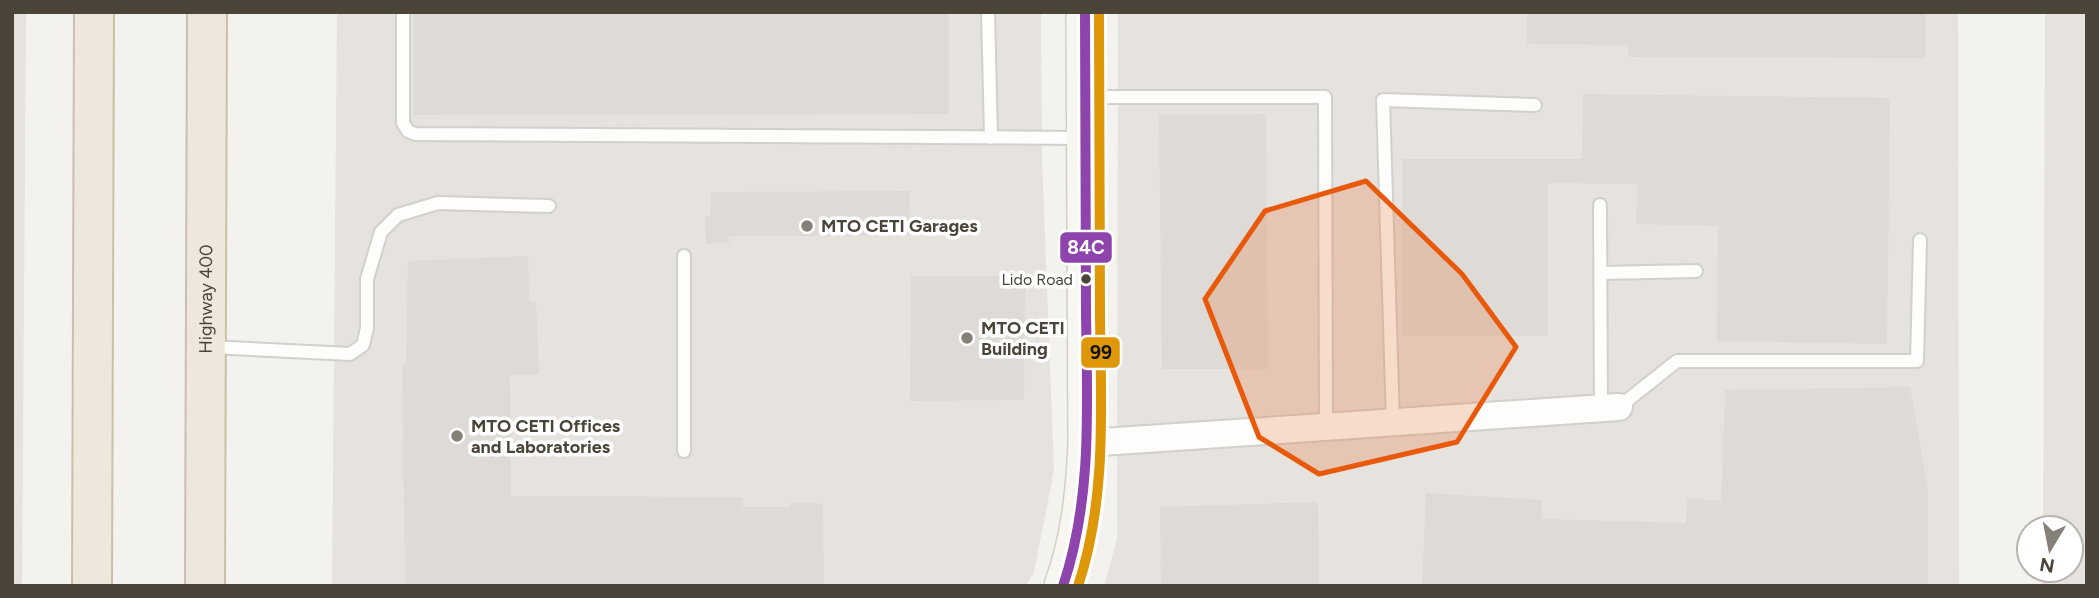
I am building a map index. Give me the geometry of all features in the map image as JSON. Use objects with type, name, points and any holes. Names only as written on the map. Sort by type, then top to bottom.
[{"type":"highway","points":[[92,586],[94,12]]},
{"type":"highway","name":"Highway 400","points":[[205,586],[207,12]]},
{"type":"street","points":[[1063,586],[1071,565],[1085,488],[1087,443],[1085,12]]},
{"type":"street","points":[[1087,443],[1610,408]]},
{"type":"lane","points":[[403,12],[404,123],[408,131],[415,134],[1085,138]]},
{"type":"lane","points":[[988,12],[991,138]]},
{"type":"lane","points":[[1085,97],[1325,97],[1326,426]]},
{"type":"lane","points":[[1393,422],[1383,100],[1535,105]]},
{"type":"lane","points":[[205,347],[350,354],[363,345],[367,328],[367,279],[381,232],[398,215],[438,203],[549,206]]},
{"type":"lane","points":[[1601,205],[1601,274],[1610,408]]},
{"type":"lane","points":[[1610,408],[1677,362],[1917,361],[1920,240]]},
{"type":"lane","points":[[684,256],[684,451]]},
{"type":"lane","points":[[1601,274],[1696,271]]},
{"type":"highlighted area","points":[[1366,181],[1462,274],[1516,347],[1457,442],[1319,474],[1259,437],[1205,299],[1265,211]]},
{"type":"shaded area","points":[[12,12],[26,12],[22,586],[12,586]]},
{"type":"shaded area","points":[[337,12],[1041,12],[1042,158],[1054,470],[1034,572],[1026,586],[332,586]]},
{"type":"shaded area","points":[[1118,12],[1958,12],[1959,586],[1104,586],[1117,539]]},
{"type":"shaded area","points":[[1166,12],[1498,12],[1498,42],[1442,42],[1442,67],[1167,69]]},
{"type":"shaded area","points":[[2045,12],[2087,12],[2087,586],[2042,586],[2085,584],[2085,514],[2043,514]]},
{"type":"building","points":[[414,12],[949,12],[949,114],[414,115]]},
{"type":"building","points":[[1527,12],[1926,12],[1926,58],[1628,57],[1628,45],[1527,44]]},
{"type":"building","points":[[1583,94],[1890,98],[1887,344],[1717,341],[1718,226],[1636,224],[1637,184],[1548,183],[1548,336],[1402,336],[1402,159],[1582,159]]},
{"type":"building","points":[[1266,114],[1268,369],[1162,369],[1159,115]]},
{"type":"building","name":"MTO CETI Garages","points":[[910,191],[909,236],[728,236],[730,242],[706,244],[705,217],[710,216],[711,192]]},
{"type":"building","name":"MTO CETI Offices and Laboratories","points":[[528,256],[529,302],[536,301],[539,374],[510,375],[511,496],[742,497],[743,507],[790,507],[791,502],[823,504],[824,586],[405,586],[402,365],[406,364],[408,261]]},
{"type":"building","name":"MTO CETI Building","points":[[911,276],[1025,276],[1024,400],[910,401]]},
{"type":"building","points":[[1910,387],[1928,489],[1928,586],[1422,586],[1426,493],[1542,500],[1542,519],[1686,523],[1687,498],[1721,501],[1725,390]]},
{"type":"building","points":[[1318,502],[1319,586],[1161,586],[1160,507]]},
{"type":"transit line","name":"84C","points":[[1063,586],[1079,518],[1086,450],[1085,12]]},
{"type":"transit line","name":"99","points":[[1078,586],[1094,520],[1100,453],[1099,12]]},
{"type":"place","name":"MTO CETI Garages","points":[[807,226]]},
{"type":"place","name":"Lido Road","points":[[1086,279]]},
{"type":"place","name":"MTO CETI Building","points":[[967,338]]},
{"type":"place","name":"MTO CETI Offices and Laboratories","points":[[457,436]]}]
